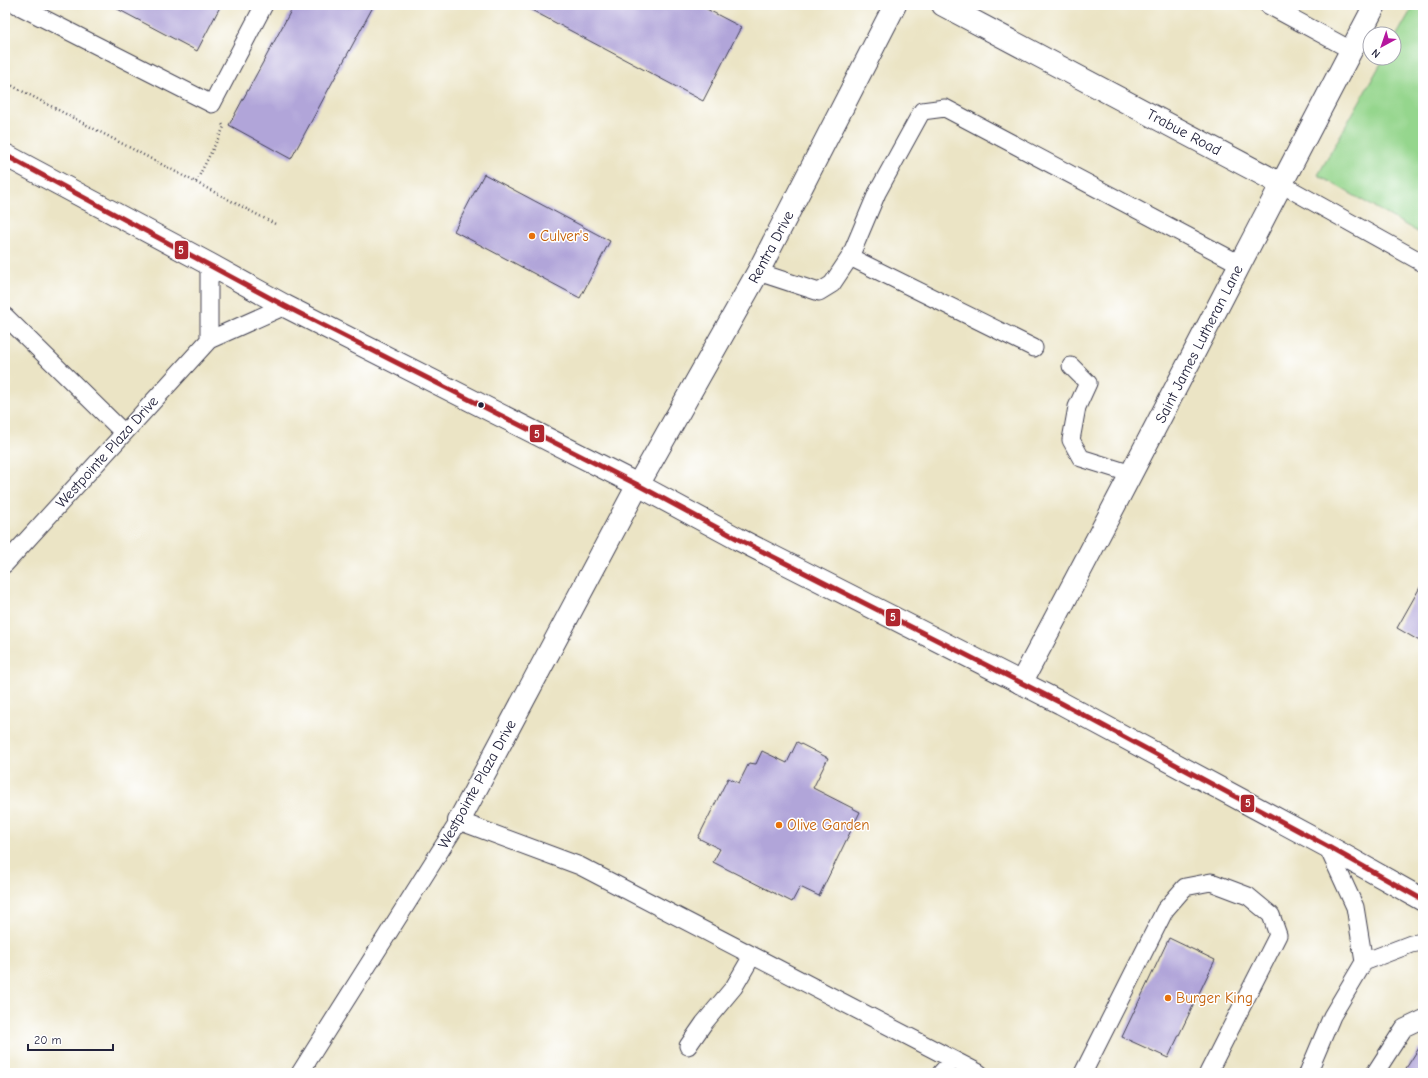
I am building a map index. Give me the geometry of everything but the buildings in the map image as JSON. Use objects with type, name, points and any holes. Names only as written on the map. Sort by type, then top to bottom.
[{"type":"street","name":"Rentra Drive","points":[[638,485],[758,272],[895,5]]},
{"type":"street","name":"Trabue Road","points":[[943,5],[1281,184]]},
{"type":"street","name":"Saint James Lutheran Lane","points":[[1021,683],[1132,474],[1375,5]]},
{"type":"street","points":[[5,155],[285,306],[638,485],[738,540],[1061,703],[1327,846],[1423,900]]},
{"type":"street","name":"Westpointe Plaza Drive","points":[[459,821],[638,485]]},
{"type":"lane","points":[[17,5],[212,104],[264,5]]},
{"type":"lane","points":[[1273,6],[1351,50]]},
{"type":"lane","points":[[758,272],[819,292],[832,284],[850,258],[877,193],[922,111],[946,108],[1240,264]]},
{"type":"lane","name":"Trabue Road","points":[[1281,184],[1423,263]]},
{"type":"lane","points":[[850,258],[1034,348]]},
{"type":"lane","points":[[209,264],[209,340],[285,306]]},
{"type":"lane","points":[[5,316],[124,434]]},
{"type":"lane","name":"Westpointe Plaza Drive","points":[[5,564],[209,340]]},
{"type":"lane","points":[[1071,366],[1088,383],[1077,406],[1071,440],[1074,446],[1081,458],[1132,474]]},
{"type":"lane","points":[[459,821],[580,866],[979,1073]]},
{"type":"lane","name":"Westpointe Plaza Drive","points":[[300,1073],[459,821]]},
{"type":"lane","points":[[1327,846],[1355,907],[1364,962]]},
{"type":"lane","points":[[1086,1072],[1165,910],[1185,887],[1211,882],[1248,896],[1271,915],[1278,934],[1208,1073]]},
{"type":"lane","points":[[1308,1073],[1332,1016],[1364,962],[1411,944],[1423,942]]},
{"type":"lane","points":[[688,1046],[704,1023],[734,987],[752,956]]},
{"type":"lane","points":[[1375,1073],[1404,1028],[1423,1019]]},
{"type":"lane","points":[[941,1073],[953,1060]]},
{"type":"path","points":[[5,82],[277,225]]},
{"type":"path","points":[[196,182],[224,127],[212,104]]},
{"type":"green space","points":[[1414,5],[1423,5],[1423,235],[1318,175],[1379,66],[1402,66],[1402,26]]},
{"type":"transit line","name":"5","points":[[5,155],[285,306],[638,485],[738,539],[1061,703],[1327,846],[1423,900]]},
{"type":"place","name":"Culver's","points":[[532,236]]},
{"type":"place","name":"Olive Garden","points":[[779,825]]},
{"type":"place","name":"Burger King","points":[[1168,998]]}]
